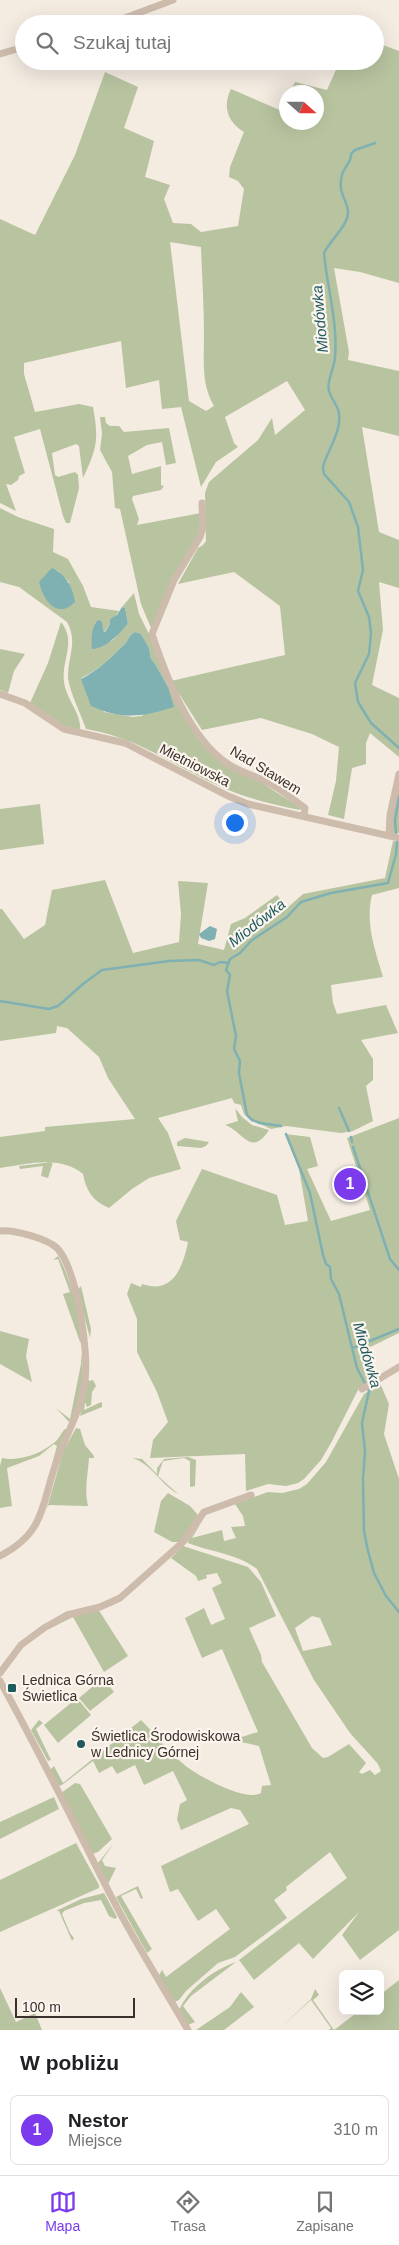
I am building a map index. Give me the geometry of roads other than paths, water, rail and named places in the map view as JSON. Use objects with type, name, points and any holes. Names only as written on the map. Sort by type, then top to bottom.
[{"type":"street","points":[[133,15],[173,0]]},
{"type":"street","points":[[0,54],[15,50]]},
{"type":"street","name":"Nad Stawem","points":[[202,503],[200,537],[174,580],[152,634],[173,691],[199,735],[210,749],[230,766],[275,786],[305,808],[304,816]]},
{"type":"street","name":"Mietniowska","points":[[0,694],[25,703],[73,732],[125,743],[228,796],[248,804],[399,838]]},
{"type":"street","points":[[389,836],[390,815],[399,774]]},
{"type":"street","points":[[0,1231],[8,1230],[32,1236],[57,1248],[72,1280],[84,1331],[86,1353],[85,1380],[78,1410],[54,1467],[40,1516],[32,1532],[21,1543],[0,1556]]},
{"type":"street","points":[[362,1389],[399,1367]]},
{"type":"street","points":[[0,1673],[21,1645],[44,1628],[67,1615],[100,1607],[120,1598],[183,1542],[204,1512],[251,1495]]},
{"type":"street","points":[[0,1681],[27,1729],[111,1896],[188,2030]]},
{"type":"water","points":[[52,568],[65,578],[73,592],[75,602],[62,609],[52,606],[47,601],[39,582]]},
{"type":"water","points":[[122,607],[125,608],[128,623],[117,636],[102,646],[92,649],[92,634],[98,620],[102,622],[103,631],[105,632],[110,624],[110,619],[117,615]]},
{"type":"water","points":[[135,632],[141,634],[149,648],[151,659],[168,687],[174,707],[132,716],[113,713],[91,706],[81,679],[94,672],[125,644]]},
{"type":"water","points":[[210,926],[217,929],[215,939],[209,941],[201,938],[199,934]]},
{"type":"waterway","name":"Miodówka","points":[[375,143],[355,150],[351,154],[341,182],[342,192],[348,208],[347,218],[324,253],[336,344],[335,361],[328,387],[338,409],[339,423],[323,467],[324,474],[349,502],[358,527],[363,570],[358,591],[369,617],[371,633],[369,654],[355,683],[358,702],[371,723],[399,748]]},
{"type":"waterway","name":"Miodówka","points":[[396,834],[395,820],[399,797]]},
{"type":"waterway","name":"Miodówka","points":[[281,1126],[260,1123],[252,1120],[247,1115],[239,1073],[240,1061],[234,1049],[236,1036],[227,991],[230,975],[226,970],[230,959],[240,953],[252,940],[287,917],[301,902],[331,893],[388,883],[396,854],[397,841]]},
{"type":"waterway","points":[[0,1001],[49,1009],[58,1006],[102,970],[169,961],[199,960],[214,965],[220,962],[229,963]]},
{"type":"waterway","points":[[339,1108],[349,1131]]},
{"type":"waterway","name":"Miodówka","points":[[286,1134],[310,1193],[323,1255],[326,1264],[330,1267],[331,1279],[339,1294],[357,1368],[369,1391],[362,1423],[365,1451],[363,1479],[364,1531],[374,1573],[386,1596],[399,1612]]},
{"type":"waterway","points":[[351,1137],[352,1142]]},
{"type":"waterway","points":[[353,1147],[390,1259],[399,1270]]},
{"type":"waterway","points":[[353,1348],[399,1329]]},
{"type":"place","name":"Nestor","points":[[350,1184]]},
{"type":"place","name":"Lednica Górna Świetlica","points":[[12,1688]]},
{"type":"place","name":"Świetlica Środowiskowa w Lednicy Górnej","points":[[81,1744]]}]
